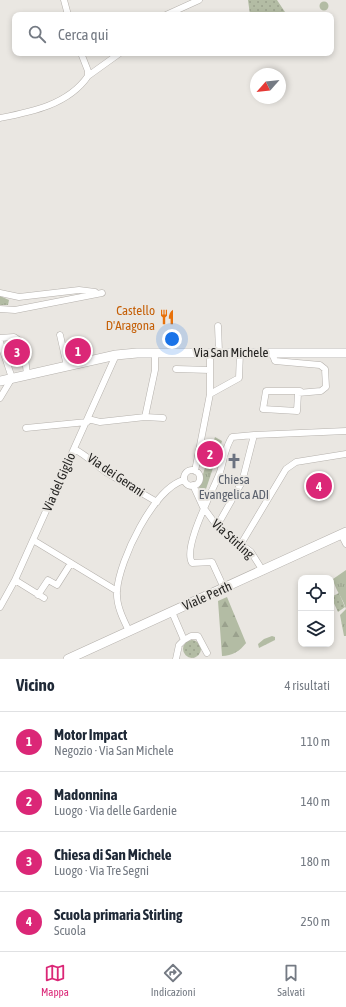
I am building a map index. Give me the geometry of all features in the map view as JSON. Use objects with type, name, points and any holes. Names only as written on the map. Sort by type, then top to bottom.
[{"type":"street","points":[[64,0],[67,12]]},
{"type":"street","points":[[173,12],[199,0]]},
{"type":"street","points":[[82,56],[88,71],[88,76]]},
{"type":"street","points":[[0,118],[32,112],[50,105],[74,90],[88,76],[116,56]]},
{"type":"street","points":[[0,293],[19,297],[79,290],[102,293],[15,310],[0,309]]},
{"type":"street","points":[[184,480],[188,484],[193,485],[197,483],[199,479],[198,474],[195,471],[210,394],[210,370],[218,326]]},
{"type":"street","points":[[60,335],[67,366]]},
{"type":"street","points":[[0,338],[14,337],[20,340],[25,346],[28,353],[24,357],[27,375]]},
{"type":"street","points":[[0,342],[12,378],[0,398]]},
{"type":"street","points":[[145,417],[155,370],[156,352]]},
{"type":"street","name":"Via San Michele","points":[[0,381],[116,355],[156,352],[346,353]]},
{"type":"street","points":[[210,394],[239,378],[240,353]]},
{"type":"street","points":[[272,353],[275,361],[318,364],[325,369],[326,387],[320,391],[300,391],[266,391],[263,410],[298,411],[297,395],[300,391]]},
{"type":"street","name":"Via del Giglio","points":[[0,607],[15,580],[88,421],[116,355]]},
{"type":"street","points":[[176,369],[210,370]]},
{"type":"street","points":[[26,428],[88,421],[100,422],[145,417],[164,418]]},
{"type":"street","points":[[224,588],[212,562],[195,564],[190,561],[203,508],[216,484],[228,442],[232,437],[346,431]]},
{"type":"street","points":[[216,526],[242,482],[254,435]]},
{"type":"street","name":"Via dei Gerani","points":[[74,449],[87,456],[107,473],[157,502]]},
{"type":"street","points":[[241,544],[286,469],[290,465],[301,461],[346,454]]},
{"type":"street","points":[[184,480],[184,475],[188,471],[195,471]]},
{"type":"street","points":[[129,632],[119,608],[117,591],[123,562],[129,547],[157,502],[173,484],[184,480]]},
{"type":"street","name":"Via Stirling","points":[[193,485],[203,508],[216,526],[251,552],[263,571]]},
{"type":"street","points":[[344,533],[346,544]]},
{"type":"street","name":"Viale Perth","points":[[68,659],[344,533]]},
{"type":"street","points":[[33,540],[117,591]]},
{"type":"street","points":[[15,580],[41,597],[48,580],[57,585],[70,563]]},
{"type":"street","points":[[172,612],[184,640]]},
{"type":"street","points":[[176,659],[179,645],[184,640],[198,636],[207,653]]},
{"type":"green space","points":[[248,0],[277,0],[285,12],[250,12]]},
{"type":"green space","points":[[322,2],[326,2],[328,6],[326,10],[322,10],[320,8],[320,4]]},
{"type":"green space","points":[[0,296],[9,300],[8,305],[0,305]]},
{"type":"green space","points":[[215,437],[222,441],[205,492],[201,492],[199,488],[208,457],[211,455],[210,451]]},
{"type":"green space","points":[[346,570],[346,609],[335,587],[334,578]]},
{"type":"green space","points":[[339,593],[345,607],[338,612],[334,603],[334,596]]},
{"type":"green space","points":[[227,597],[246,643],[236,652],[222,656],[218,601]]},
{"type":"green space","points":[[346,609],[346,636],[344,636],[340,615]]},
{"type":"green space","points":[[272,636],[275,637],[275,640],[259,648],[258,644],[264,639]]},
{"type":"green space","points":[[192,640],[198,643],[201,649],[198,655],[192,658],[186,655],[183,649],[186,643]]},
{"type":"place","name":"Castello D'Aragona","points":[[167,317]]},
{"type":"place","name":"Motor Impact","points":[[78,351]]},
{"type":"place","name":"Chiesa di San Michele","points":[[17,352]]},
{"type":"place","name":"Madonnina","points":[[210,454]]},
{"type":"place","name":"Chiesa Evangelica ADI","points":[[234,461]]},
{"type":"place","name":"Scuola primaria Stirling","points":[[319,486]]}]
